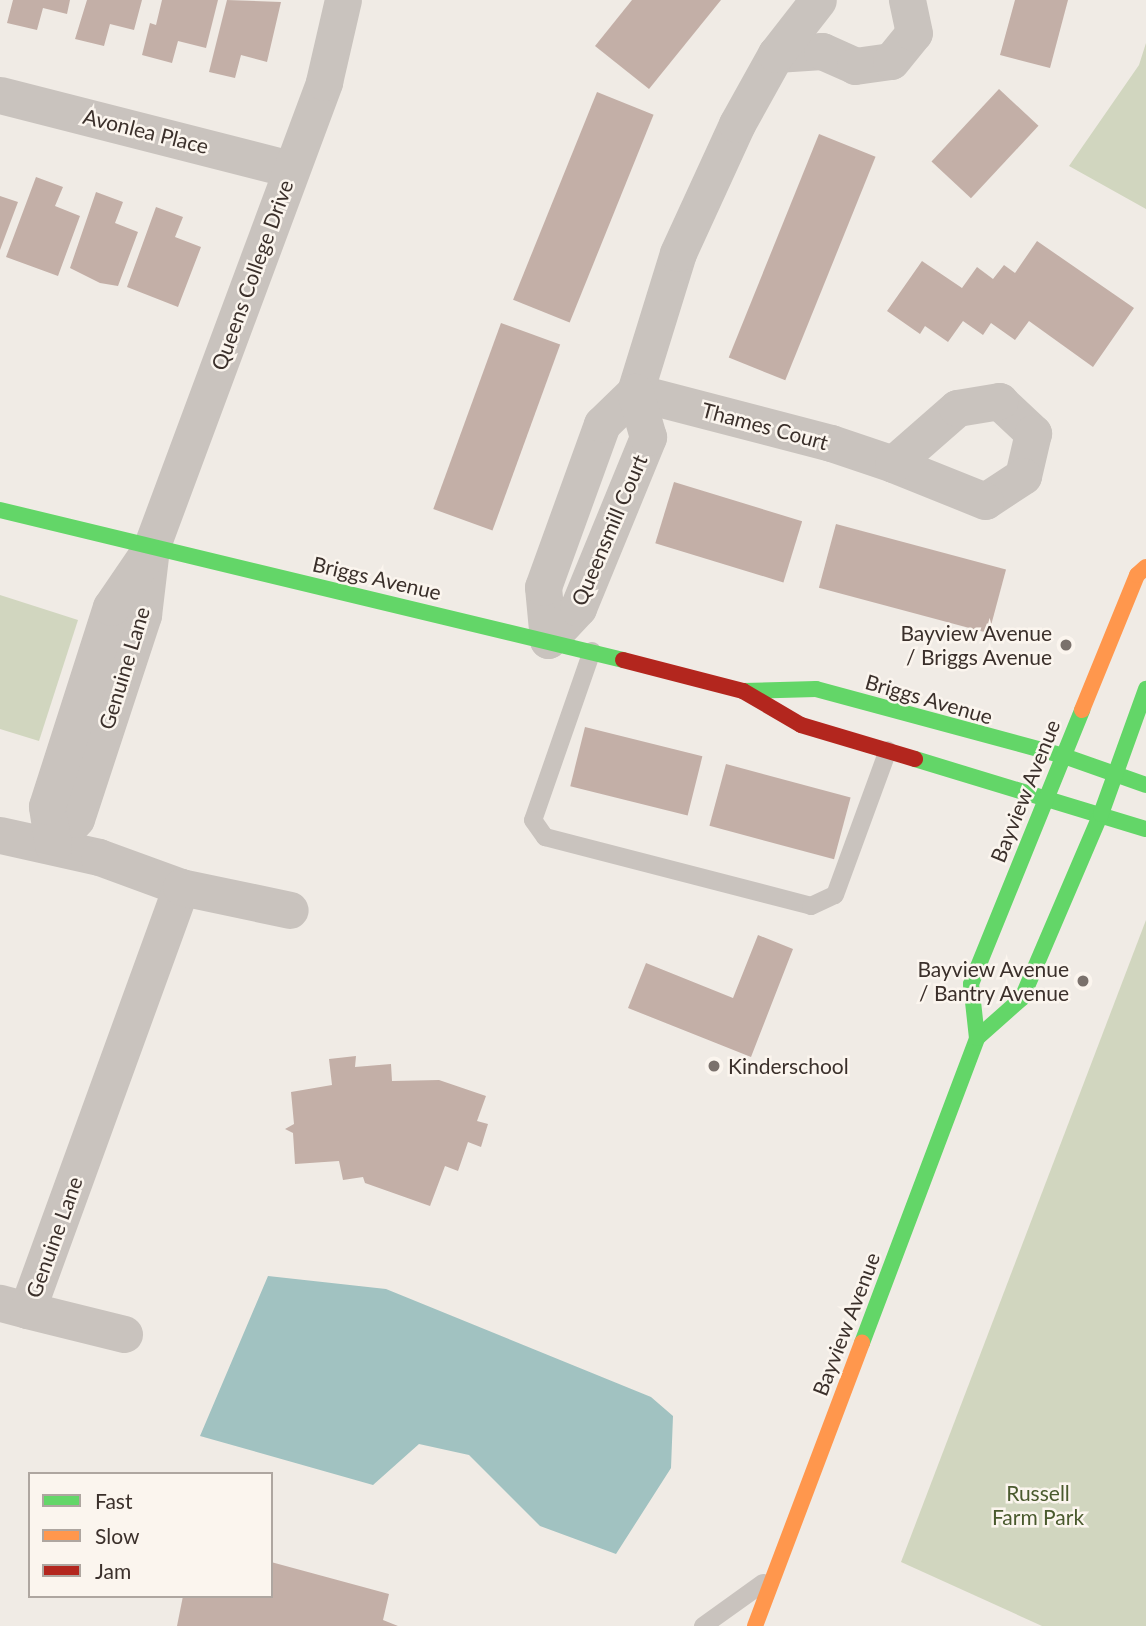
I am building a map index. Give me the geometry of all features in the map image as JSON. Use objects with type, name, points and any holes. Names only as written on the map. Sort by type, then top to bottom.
[{"type":"street","name":"Queens College Drive","points":[[151,548],[324,82],[343,0]]},
{"type":"street","points":[[635,392],[678,253],[703,192],[776,54],[818,0]]},
{"type":"street","points":[[776,54],[822,51],[855,66],[891,61],[914,33],[907,0]]},
{"type":"street","name":"Avonlea Place","points":[[0,95],[291,169]]},
{"type":"street","name":"Thames Court","points":[[635,392],[831,443],[893,464]]},
{"type":"street","name":"Queensmill Court","points":[[548,640],[578,608],[648,437],[635,392]]},
{"type":"street","name":"Briggs Avenue","points":[[0,510],[151,548],[548,640],[743,691],[801,725],[1146,829]]},
{"type":"street","name":"Genuine Lane","points":[[53,845],[47,806],[111,607],[151,548]]},
{"type":"street","name":"Bayview Avenue","points":[[755,1626],[977,1038],[971,984],[1061,755],[1136,575],[1146,568]]},
{"type":"street","name":"Briggs Avenue","points":[[743,691],[816,689],[1061,755],[1146,785]]},
{"type":"street","name":"Bayview Avenue","points":[[977,1038],[1022,998],[1101,814],[1146,689]]},
{"type":"street","points":[[0,835],[53,845],[181,887],[290,910]]},
{"type":"street","name":"Genuine Lane","points":[[124,1334],[14,1307],[181,887]]},
{"type":"lane","points":[[592,651],[533,820],[545,836],[811,906],[835,895],[888,750]]},
{"type":"lane","points":[[703,1626],[775,1575]]},
{"type":"green space","points":[[1146,43],[1146,209],[1069,166],[1139,65]]},
{"type":"green space","points":[[0,595],[78,620],[39,741],[0,729]]},
{"type":"green space","name":"Russell Farm Park","points":[[1146,920],[1146,1626],[1042,1626],[901,1562]]},
{"type":"water","points":[[268,1276],[386,1289],[651,1397],[673,1416],[671,1468],[616,1554],[540,1526],[469,1455],[419,1444],[373,1485],[200,1436]]},
{"type":"building","points":[[13,0],[70,0],[67,14],[43,8],[37,30],[7,23]]},
{"type":"building","points":[[87,0],[142,0],[134,30],[110,24],[104,46],[75,39]]},
{"type":"building","points":[[162,0],[218,0],[206,48],[178,41],[172,63],[142,55],[150,23],[156,25]]},
{"type":"building","points":[[227,0],[281,2],[267,62],[241,55],[235,78],[209,72]]},
{"type":"building","points":[[632,0],[721,0],[649,89],[595,46]]},
{"type":"building","points":[[1015,0],[1068,0],[1050,68],[1000,55]]},
{"type":"building","points":[[999,89],[1038,126],[971,198],[931,161]]},
{"type":"building","points":[[597,92],[654,115],[570,323],[513,300]]},
{"type":"building","points":[[819,134],[876,157],[785,380],[729,357]]},
{"type":"building","points":[[36,177],[63,187],[55,206],[80,216],[58,276],[6,257]]},
{"type":"building","points":[[96,192],[123,202],[115,223],[138,232],[118,286],[100,283],[70,268]]},
{"type":"building","points":[[0,196],[18,202],[0,250]]},
{"type":"building","points":[[156,207],[183,217],[175,237],[201,247],[178,307],[127,287]]},
{"type":"building","points":[[1037,241],[1134,308],[1093,367],[1029,321],[1015,340],[991,323],[983,335],[963,321],[948,342],[925,326],[920,334],[887,311],[922,261],[962,288],[977,267],[993,279],[1004,265],[1015,273]]},
{"type":"building","points":[[501,323],[560,345],[492,531],[433,509]]},
{"type":"building","points":[[674,482],[802,521],[783,582],[655,543]]},
{"type":"building","points":[[836,524],[1006,570],[989,633],[819,588]]},
{"type":"building","points":[[585,727],[702,756],[688,815],[570,786]]},
{"type":"building","points":[[726,764],[851,797],[834,859],[709,826]]},
{"type":"building","points":[[758,935],[793,949],[751,1057],[628,1008],[646,963],[733,998]]},
{"type":"building","points":[[356,1056],[355,1067],[391,1064],[392,1081],[439,1080],[486,1096],[477,1121],[488,1124],[481,1147],[468,1142],[458,1171],[445,1166],[430,1206],[365,1183],[363,1177],[343,1180],[339,1161],[295,1164],[293,1133],[285,1129],[294,1124],[291,1092],[332,1085],[329,1059]]},
{"type":"building","points":[[273,1563],[389,1594],[383,1620],[398,1626],[177,1626],[183,1598],[273,1598]]},
{"type":"traffic: fast","points":[[0,510],[623,660]]},
{"type":"traffic: fast","points":[[743,691],[816,689],[1061,755],[1146,785]]},
{"type":"traffic: fast","points":[[977,1038],[1022,998],[1101,814],[1146,689]]},
{"type":"traffic: fast","points":[[862,1343],[977,1038],[971,984],[1082,710]]},
{"type":"traffic: fast","points":[[915,759],[1146,829]]},
{"type":"traffic: slow","points":[[1082,710],[1137,575],[1146,567]]},
{"type":"traffic: slow","points":[[755,1626],[862,1343]]},
{"type":"traffic: jam","points":[[623,660],[743,691],[801,725],[915,759]]},
{"type":"place","name":"Bayview Avenue / Briggs Avenue","points":[[1066,645]]},
{"type":"place","name":"Bayview Avenue / Bantry Avenue","points":[[1083,981]]},
{"type":"place","name":"Kinderschool","points":[[714,1066]]}]
